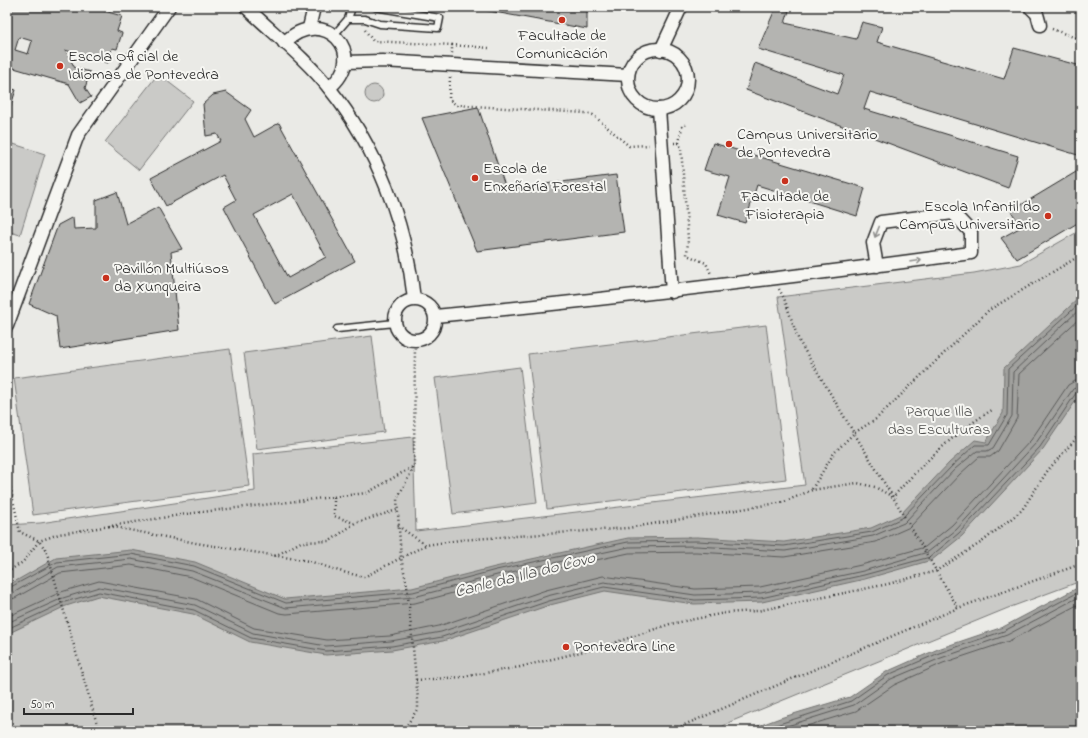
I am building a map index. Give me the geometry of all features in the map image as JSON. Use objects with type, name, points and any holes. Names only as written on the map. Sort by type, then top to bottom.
[{"type":"street","points":[[7,326],[78,134],[169,7]]},
{"type":"street","points":[[246,7],[329,88],[352,119],[366,144],[401,226],[410,267],[414,299]]},
{"type":"street","points":[[309,28],[314,7]]},
{"type":"street","points":[[661,50],[681,7]]},
{"type":"street","points":[[1030,7],[1037,14],[1040,24]]},
{"type":"street","points":[[284,43],[298,31],[309,28],[326,30],[334,35],[342,45],[346,62],[339,79],[329,88]]},
{"type":"street","points":[[652,50],[661,50],[671,52],[679,58],[685,66],[687,81],[683,95],[677,102],[668,107],[659,109],[648,108],[640,103],[633,95],[629,86],[628,75],[636,59],[644,53],[652,50]]},
{"type":"street","points":[[346,62],[382,61],[628,75]]},
{"type":"street","points":[[659,109],[672,292]]},
{"type":"street","points":[[436,316],[672,292],[713,287],[971,254],[971,232],[953,213],[881,222],[873,243],[877,266]]},
{"type":"street","points":[[414,299],[425,302],[434,310],[436,316],[436,322],[431,333],[421,340],[415,340],[402,335],[395,323],[397,310],[401,304],[414,299]]},
{"type":"lane","points":[[334,35],[348,19],[352,7]]},
{"type":"lane","points":[[348,19],[365,19],[380,24],[438,28],[440,18],[375,7]]},
{"type":"lane","points":[[337,329],[395,323]]},
{"type":"path","points":[[357,19],[373,41],[489,48]]},
{"type":"path","points":[[1076,38],[1081,21]]},
{"type":"path","points":[[1040,24],[1081,40]]},
{"type":"path","points":[[452,46],[449,99],[456,104],[586,113],[593,115],[630,146],[679,143]]},
{"type":"path","points":[[688,123],[682,127],[679,143],[688,239],[687,255],[706,263],[710,270],[713,287]]},
{"type":"path","points":[[812,490],[834,452],[854,432],[876,420],[989,310],[1081,255]]},
{"type":"path","points":[[773,279],[774,284],[778,287],[784,298],[799,341],[899,506],[958,608]]},
{"type":"path","points":[[403,731],[418,708],[407,585],[401,558],[397,510],[397,499],[414,466],[415,340]]},
{"type":"path","points":[[893,497],[920,466],[974,421],[992,410]]},
{"type":"path","points":[[416,680],[462,677],[520,668],[605,646],[670,624],[725,612],[757,612],[888,584],[936,570],[982,542],[1022,510],[1048,470],[1074,441],[1081,429]]},
{"type":"path","points":[[7,572],[23,562],[39,540],[59,534],[106,526],[367,493],[414,466]]},
{"type":"path","points":[[7,472],[20,532],[39,540],[46,550],[99,731]]},
{"type":"path","points":[[106,526],[196,544],[309,561],[339,572],[364,577],[426,545],[460,540],[628,528],[784,502],[812,490],[857,483],[875,487],[893,497]]},
{"type":"path","points":[[334,497],[334,516],[355,523]]},
{"type":"path","points":[[274,556],[301,542],[330,541],[355,523],[397,510]]},
{"type":"path","points":[[398,526],[426,545]]},
{"type":"path","points":[[670,731],[958,608],[1081,564]]},
{"type":"green space","points":[[158,74],[193,101],[139,170],[105,142]]},
{"type":"green space","points":[[374,85],[380,88],[383,94],[380,100],[374,103],[368,100],[365,94],[368,88]]},
{"type":"green space","points":[[7,142],[45,154],[20,235],[7,231]]},
{"type":"green space","name":"Parque Illa das Esculturas","points":[[1081,230],[1081,581],[1008,608],[730,722],[715,731],[7,731],[7,525],[40,523],[255,491],[253,454],[413,437],[416,531],[805,485],[778,297],[974,273],[1021,264]]},
{"type":"green space","points":[[766,325],[786,479],[547,509],[528,354]]},
{"type":"green space","points":[[372,336],[384,432],[257,449],[244,353]]},
{"type":"green space","points":[[230,349],[249,486],[33,515],[14,378]]},
{"type":"green space","points":[[520,367],[537,503],[453,514],[435,378]]},
{"type":"water","name":"Canle da Illa do Covo","points":[[1081,296],[1081,393],[1043,449],[962,536],[932,560],[865,579],[762,602],[694,604],[605,591],[550,605],[443,641],[392,650],[326,655],[250,642],[193,614],[98,596],[66,606],[7,634],[7,586],[56,558],[131,550],[195,562],[285,599],[412,588],[495,567],[628,538],[697,537],[784,542],[871,528],[900,515],[949,463],[975,440],[986,442],[1003,413],[1004,368]]},
{"type":"water","points":[[1081,586],[1081,731],[745,731],[780,718],[850,697],[886,672],[938,649],[1003,627]]},
{"type":"building","points":[[11,7],[90,7],[122,16],[117,31],[122,33],[117,49],[112,48],[108,63],[65,50],[75,68],[90,72],[85,88],[91,97],[80,103],[69,84],[7,66],[7,20]],"holes":[[[19,37],[32,41],[28,54],[15,50]]]},
{"type":"building","name":"Facultade de Comunicación","points":[[467,7],[587,7],[587,29],[489,11]]},
{"type":"building","points":[[776,7],[789,11],[785,23],[856,39],[862,22],[882,27],[877,42],[1004,79],[1014,48],[1081,66],[1081,156],[870,92],[864,109],[1018,156],[1008,188],[746,90],[755,63],[837,94],[844,75],[758,49]]},
{"type":"building","points":[[7,87],[16,90],[7,117]]},
{"type":"building","points":[[226,92],[251,110],[245,119],[254,137],[279,123],[355,261],[275,304],[224,207],[236,200],[223,175],[166,206],[151,178],[221,141],[217,134],[206,136],[203,104],[213,95]],"holes":[[[293,194],[326,257],[288,278],[254,215]]]},
{"type":"building","name":"Escola de Enxeñaría Forestal","points":[[478,107],[506,189],[616,175],[624,232],[477,251],[422,118]]},
{"type":"building","name":"Facultade de Fisioterapia","points":[[713,143],[865,188],[857,216],[757,185],[745,223],[718,215],[730,177],[704,170]]},
{"type":"building","name":"Escola Infantil do Campus Universitario","points":[[1081,169],[1081,221],[1017,259],[1001,238],[1021,227],[1011,211]]},
{"type":"building","name":"Pavillón Multiúsos da Xunqueira","points":[[117,192],[126,224],[158,207],[182,249],[171,252],[179,330],[60,349],[56,316],[29,304],[58,225],[73,217],[74,229],[96,228],[96,200]]},
{"type":"place","name":"Facultade de Comunicación","points":[[562,20]]},
{"type":"place","name":"Escola Oficial de Idiomas de Pontevedra","points":[[60,66]]},
{"type":"place","name":"Campus Universitario de Pontevedra","points":[[729,144]]},
{"type":"place","name":"Escola de Enxeñaría Forestal","points":[[475,178]]},
{"type":"place","name":"Facultade de Fisioterapia","points":[[785,181]]},
{"type":"place","name":"Escola Infantil do Campus Universitario","points":[[1048,216]]},
{"type":"place","name":"Pavillón Multiúsos da Xunqueira","points":[[106,278]]},
{"type":"place","name":"Pontevedra Line","points":[[566,647]]}]
